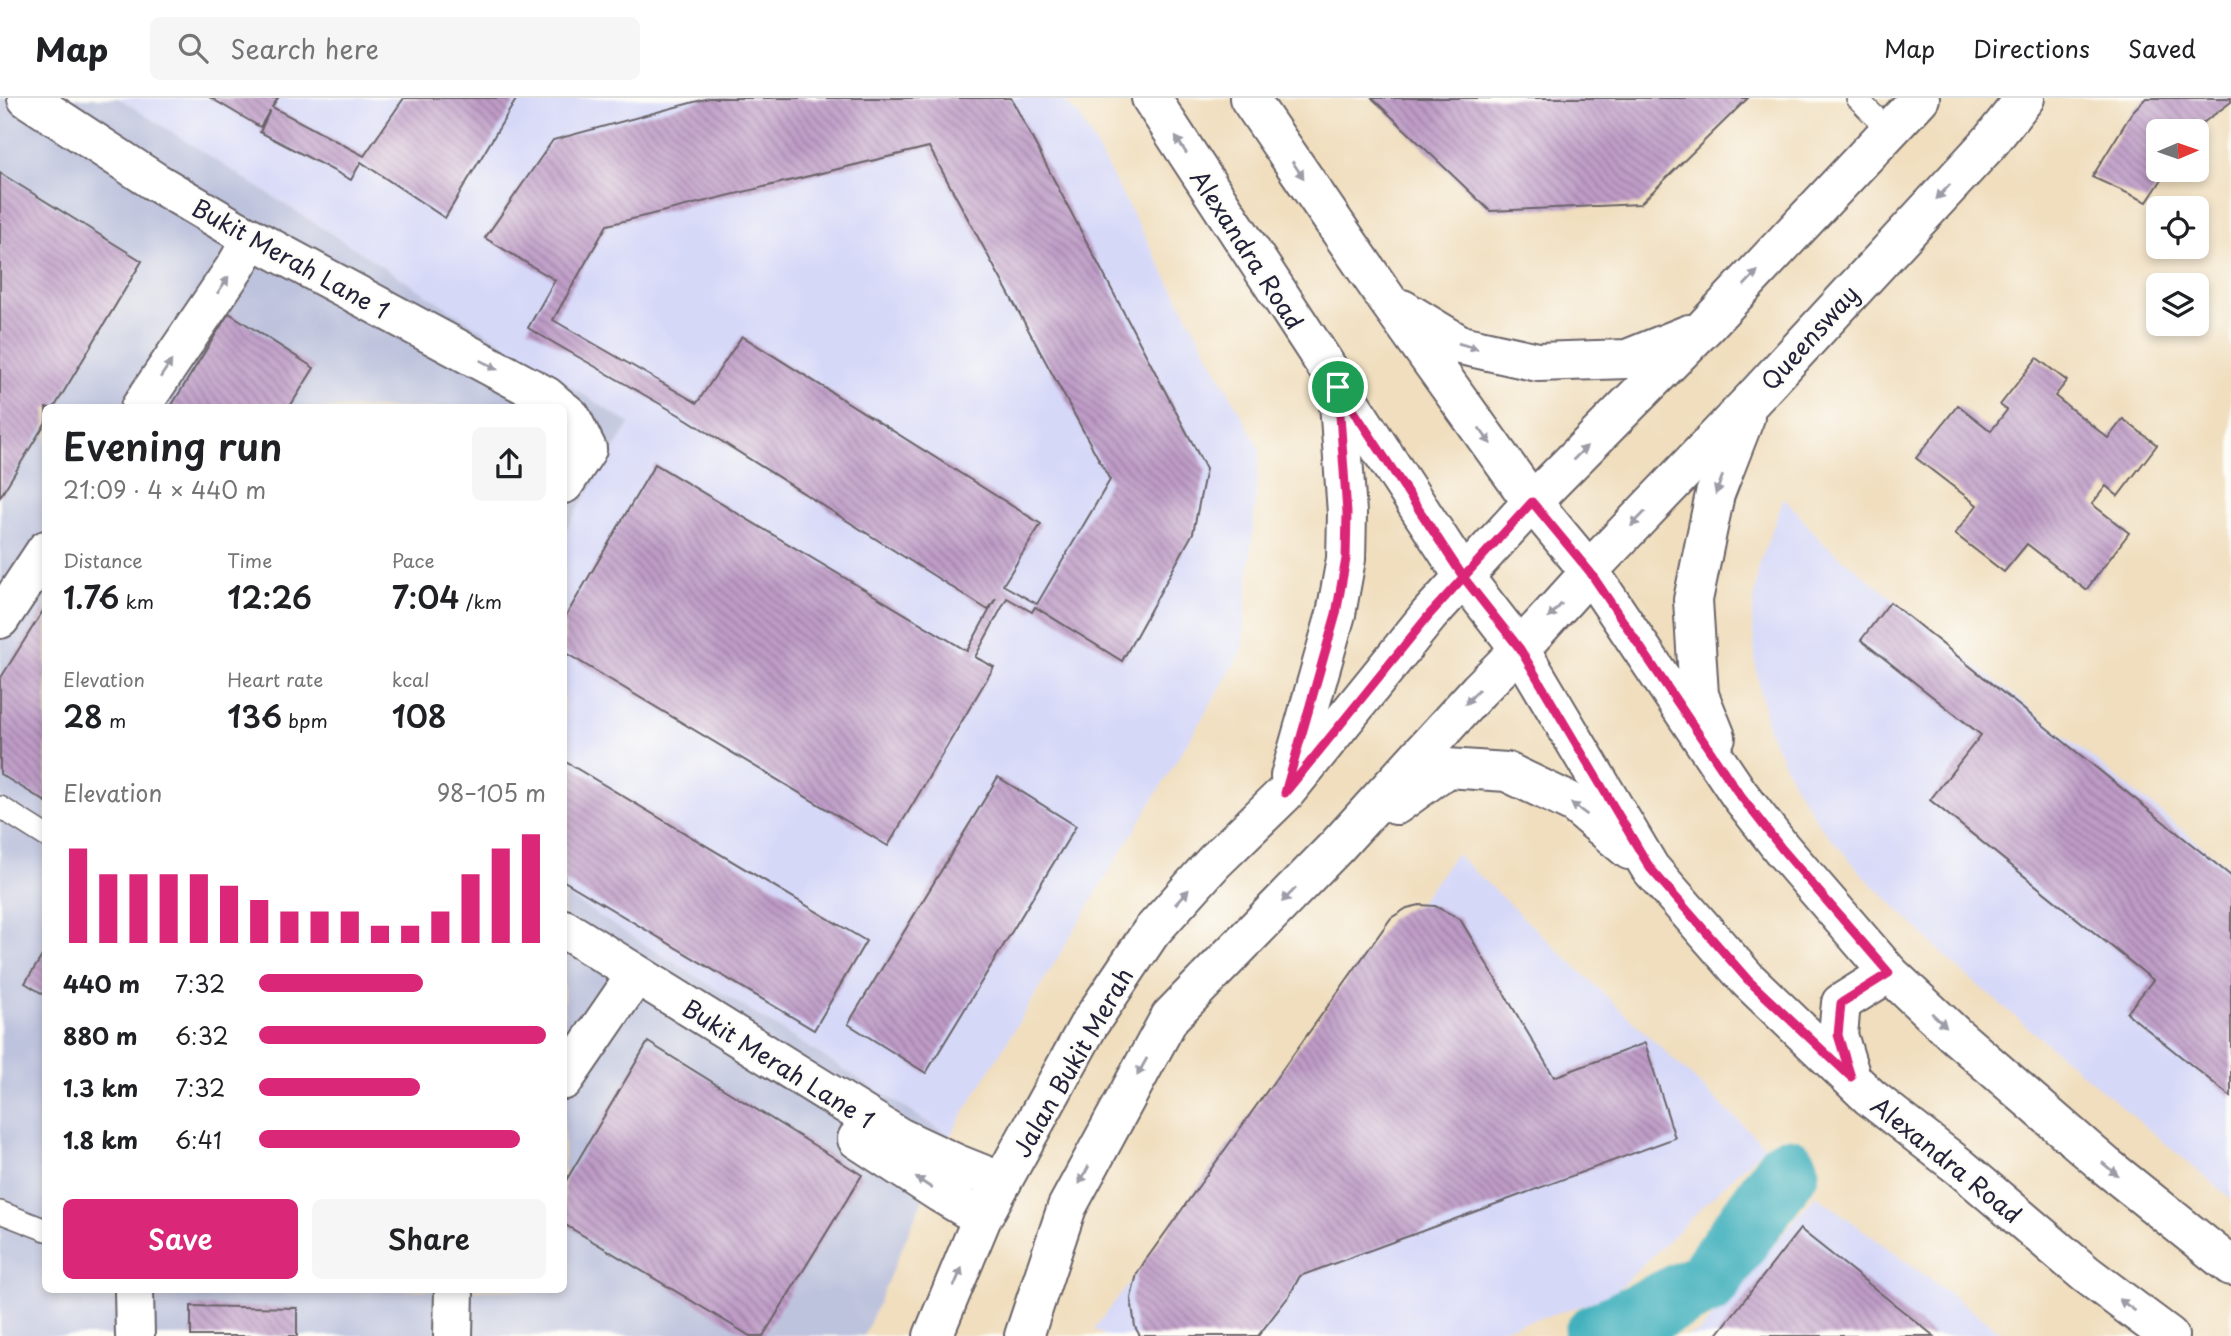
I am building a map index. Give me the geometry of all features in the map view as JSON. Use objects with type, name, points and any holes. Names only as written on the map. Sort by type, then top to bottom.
[{"type":"main road","name":"Bukit Merah Lane 1","points":[[27,98],[155,181],[252,238],[546,396],[556,404]]},
{"type":"main road","name":"Alexandra Road","points":[[1151,98],[1464,578],[1520,649],[1650,868],[1748,980],[1881,1105],[1960,1167],[2085,1274],[2169,1336]]},
{"type":"main road","points":[[1249,98],[1388,301],[1532,502],[1590,572],[1739,794],[1782,849],[1889,973],[1954,1034],[2106,1166],[2231,1266]]},
{"type":"main road","name":"Queensway","points":[[1590,572],[1990,142],[2025,98]]},
{"type":"main road","points":[[1532,502],[1704,328],[1904,109]]},
{"type":"main road","points":[[143,404],[252,238]]},
{"type":"main road","points":[[1388,301],[1461,345],[1538,362],[1628,359],[1704,328]]},
{"type":"main road","points":[[1285,793],[1336,614],[1346,559],[1347,513],[1338,387]]},
{"type":"main road","points":[[1739,794],[1699,695],[1693,600],[1715,494],[1753,399]]},
{"type":"main road","name":"Bukit Merah Lane 1","points":[[567,413],[587,449],[567,480]]},
{"type":"main road","name":"Jalan Bukit Merah","points":[[933,1336],[982,1218],[1088,1026],[1151,932],[1214,862],[1285,793],[1429,615],[1532,502]]},
{"type":"main road","points":[[0,619],[42,556]]},
{"type":"main road","points":[[1024,1336],[1067,1207],[1170,1017],[1337,846],[1590,572]]},
{"type":"main road","points":[[1337,846],[1447,768],[1507,772],[1574,804],[1650,868]]},
{"type":"main road","name":"Bukit Merah Lane 1","points":[[567,931],[718,1049],[982,1218]]},
{"type":"main road","name":"Bukit Merah Lane 1","points":[[567,954],[630,983],[900,1137],[1002,1182]]},
{"type":"main road","points":[[1851,1077],[1838,1035],[1841,1003],[1889,973]]},
{"type":"main road","points":[[567,1076],[630,983]]},
{"type":"main road","points":[[135,1293],[135,1336]]},
{"type":"main road","points":[[453,1336],[454,1293]]},
{"type":"lane","points":[[1857,98],[1904,109]]},
{"type":"lane","points":[[0,807],[42,833]]},
{"type":"lane","points":[[0,1212],[42,1228]]},
{"type":"shaded area","points":[[0,98],[118,98],[630,424],[567,527],[567,404],[42,404],[42,1293],[567,1293],[567,896],[950,1136],[864,1336],[0,1336]]},
{"type":"shaded area","points":[[118,98],[1062,98],[1080,117],[1260,449],[1242,652],[950,1136],[567,896],[567,527],[630,424]]},
{"type":"shaded area","points":[[1784,497],[1822,542],[2231,869],[2231,1199],[1954,965],[1864,876],[1818,823],[1790,776],[1768,729],[1756,669],[1752,619],[1759,565]]},
{"type":"shaded area","points":[[1456,854],[1765,1146],[1609,1298],[1477,1336],[1105,1336],[1094,1329]]},
{"type":"shaded area","points":[[1816,1195],[2007,1336],[1684,1336],[1700,1332]]},
{"type":"building","points":[[211,98],[278,98],[272,107],[364,156],[404,98],[517,98],[445,218],[361,162],[351,180],[260,132],[270,110],[260,127]]},
{"type":"building","points":[[709,98],[1011,98],[1206,469],[1193,533],[1122,661],[1035,607],[1032,612],[1007,598],[975,657],[994,667],[888,846],[567,654],[567,614],[655,464],[967,651],[996,598],[988,610],[688,420],[528,328],[555,280],[485,238],[553,140]],"holes":[[[929,147],[1110,480],[1037,604],[1003,585],[1041,524],[742,336],[697,403],[553,320],[607,225]]]},
{"type":"building","points":[[1372,98],[1748,98],[1640,204],[1490,211]]},
{"type":"building","points":[[2146,98],[2231,98],[2231,102],[2208,119],[2146,119],[2146,182],[2160,182],[2151,196],[2146,196],[2146,202],[2092,177],[2133,111]]},
{"type":"building","points":[[0,173],[142,261],[56,404],[42,404],[42,429],[0,497]]},
{"type":"building","points":[[229,313],[314,368],[292,404],[172,404]]},
{"type":"building","points":[[2037,358],[2067,381],[2055,396],[2108,438],[2123,419],[2157,445],[2118,496],[2106,486],[2092,504],[2129,533],[2086,590],[2027,544],[2004,572],[1955,534],[1977,505],[1916,458],[1958,405],[1991,431],[2007,410],[2000,405]]},
{"type":"building","points":[[1890,602],[2231,876],[2231,1097],[2127,1013],[2153,980],[1930,800],[1981,735],[1861,640]]},
{"type":"building","points":[[42,612],[42,800],[0,774],[0,679]]},
{"type":"building","points":[[567,763],[866,941],[814,1030],[567,883]]},
{"type":"building","points":[[998,777],[1076,826],[926,1073],[848,1024]]},
{"type":"building","points":[[1435,906],[1460,919],[1554,1077],[1645,1043],[1675,1138],[1300,1276],[1289,1296],[1258,1336],[1140,1336],[1135,1327],[1131,1298],[1137,1274],[1145,1261],[1391,918],[1407,908]]},
{"type":"building","points":[[42,956],[42,994],[25,983]]},
{"type":"building","points":[[648,1042],[862,1175],[763,1336],[750,1336],[567,1226],[567,1179]]},
{"type":"building","points":[[1800,1229],[1884,1296],[1934,1336],[1716,1336]]},
{"type":"building","points":[[191,1306],[297,1308],[297,1336],[191,1336]]},
{"type":"waterway","points":[[1596,1336],[1706,1283],[1787,1170]]},
{"type":"route","points":[[1338,387],[1347,513],[1346,559],[1336,614],[1285,793],[1429,615],[1464,578],[1532,502],[1590,572],[1739,794],[1782,849],[1889,973],[1841,1003],[1838,1035],[1851,1077],[1748,980],[1650,868],[1520,649],[1464,578],[1338,387]]}]
